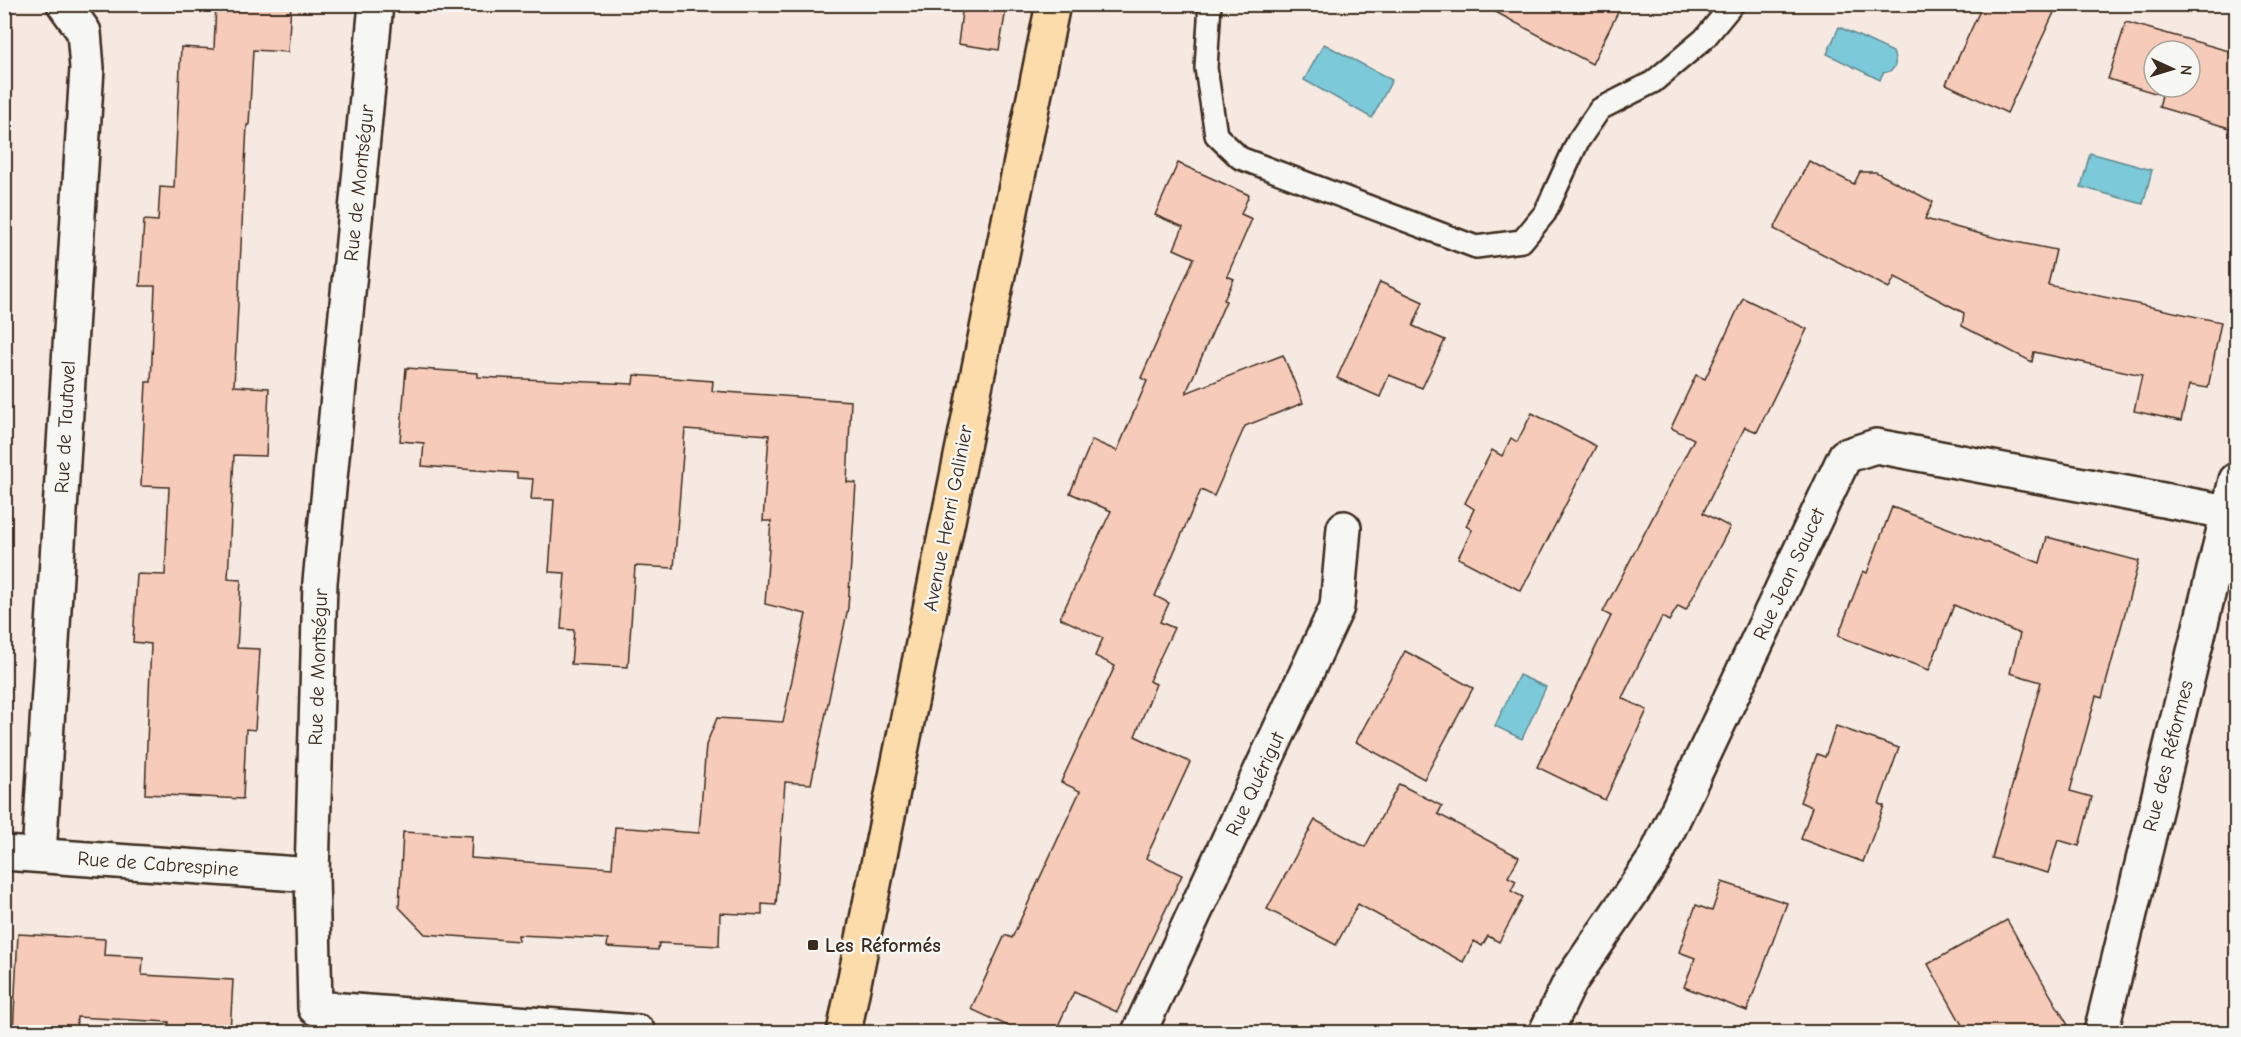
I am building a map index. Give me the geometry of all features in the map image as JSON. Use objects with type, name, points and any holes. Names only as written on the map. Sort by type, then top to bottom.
[{"type":"main road","name":"Avenue Henri Galinier","points":[[844,1032],[1053,4]]},
{"type":"street","name":"Rue de Tautavel","points":[[39,855],[87,68],[84,32],[64,4]]},
{"type":"street","name":"Rue de Montségur","points":[[376,4],[320,582],[312,875],[315,1020],[638,1032]]},
{"type":"street","name":"Rue Jean Saucet","points":[[1546,1032],[1570,982],[1654,860],[1845,456],[1876,446],[2227,512]]},
{"type":"street","name":"Rue des Réformes","points":[[2101,1032],[2236,480]]},
{"type":"street","name":"Rue Quérigut","points":[[1139,1032],[1337,607],[1344,528]]},
{"type":"street","name":"Rue de Cabrespine","points":[[4,853],[312,875]]},
{"type":"lane","points":[[1210,4],[1206,68],[1216,135],[1240,158],[1476,247],[1522,241],[1545,213],[1578,141],[1600,110],[1653,82],[1704,39],[1733,4]]},
{"type":"water","points":[[1839,27],[1893,52],[1895,66],[1883,73],[1880,80],[1827,54]]},
{"type":"water","points":[[1324,44],[1392,80],[1372,118],[1304,80]]},
{"type":"water","points":[[2090,153],[2152,170],[2143,204],[2081,187]]},
{"type":"water","points":[[1519,675],[1546,687],[1522,739],[1495,726]]},
{"type":"building","points":[[216,4],[291,4],[288,52],[253,50],[249,125],[247,125],[234,386],[269,388],[266,456],[234,455],[228,579],[241,580],[237,648],[260,649],[255,730],[246,729],[243,799],[145,794],[151,644],[133,642],[137,574],[165,575],[169,487],[141,486],[146,382],[151,382],[155,286],[140,286],[144,220],[158,221],[160,187],[174,188],[181,47],[214,49]]},
{"type":"building","points":[[963,4],[1007,4],[999,50],[958,44]]},
{"type":"building","points":[[1481,4],[1622,4],[1592,64]]},
{"type":"building","points":[[1983,4],[2058,4],[2007,113],[1946,84]]},
{"type":"building","points":[[2126,22],[2186,39],[2142,39],[2142,89],[2108,79]]},
{"type":"building","points":[[2202,43],[2236,53],[2236,130],[2159,107],[2161,99],[2202,99]]},
{"type":"building","points":[[1809,161],[1854,184],[1860,172],[1876,172],[1933,202],[1925,219],[1996,238],[2056,250],[2048,285],[2221,322],[2208,388],[2189,385],[2181,421],[2134,411],[2142,375],[2034,352],[2032,362],[1962,326],[1964,313],[1895,277],[1889,288],[1774,229]]},
{"type":"building","points":[[1178,163],[1249,195],[1241,214],[1252,219],[1227,276],[1234,279],[1224,300],[1226,301],[1186,393],[1283,355],[1303,403],[1245,426],[1214,496],[1201,490],[1155,596],[1169,603],[1160,622],[1174,628],[1149,681],[1156,684],[1135,736],[1190,762],[1146,858],[1182,875],[1117,1012],[1074,992],[1055,1032],[1021,1032],[971,1009],[1005,935],[1012,938],[1080,791],[1061,782],[1115,666],[1095,656],[1103,638],[1060,618],[1111,511],[1070,493],[1092,440],[1117,451],[1147,381],[1141,378],[1194,258],[1174,249],[1183,227],[1155,215]]},
{"type":"building","points":[[1380,282],[1423,302],[1413,326],[1445,340],[1422,388],[1389,375],[1380,397],[1337,378]]},
{"type":"building","points":[[1743,298],[1807,329],[1757,432],[1745,427],[1703,513],[1730,527],[1686,610],[1678,606],[1669,621],[1662,617],[1622,698],[1647,710],[1605,800],[1537,767],[1611,616],[1603,612],[1694,439],[1671,428],[1696,375],[1705,379]]},
{"type":"building","points":[[406,368],[478,373],[478,377],[633,384],[634,375],[713,381],[712,391],[851,401],[847,482],[856,483],[848,608],[811,784],[785,782],[776,905],[762,904],[762,915],[720,913],[719,946],[659,943],[658,950],[607,947],[608,939],[518,935],[519,941],[425,934],[399,907],[403,832],[472,836],[471,858],[612,868],[615,827],[699,833],[706,745],[717,718],[783,722],[806,614],[765,604],[771,521],[763,521],[769,435],[685,429],[674,568],[635,566],[628,667],[571,664],[574,630],[561,629],[565,573],[549,572],[554,500],[531,499],[533,479],[517,478],[517,473],[422,466],[424,443],[400,441]]},
{"type":"building","points":[[1532,413],[1596,446],[1521,591],[1458,558],[1472,530],[1466,526],[1474,509],[1465,503],[1492,450],[1502,456],[1511,438],[1517,442]]},
{"type":"building","points":[[1892,507],[2040,563],[2047,537],[2139,561],[2102,698],[2096,696],[2070,791],[2092,797],[2079,846],[2058,840],[2048,873],[1992,858],[2041,682],[2010,673],[2020,634],[1954,605],[1929,670],[1838,636],[1863,571],[1867,573]]},
{"type":"building","points":[[1405,651],[1473,688],[1424,779],[1356,742]]},
{"type":"building","points":[[1836,726],[1899,748],[1879,804],[1884,806],[1863,862],[1801,839],[1812,807],[1800,802],[1817,754],[1825,757]]},
{"type":"building","points":[[1399,784],[1442,806],[1438,814],[1519,857],[1508,877],[1516,881],[1511,891],[1523,897],[1511,920],[1499,942],[1488,936],[1482,946],[1474,941],[1463,962],[1358,904],[1336,945],[1267,909],[1315,820],[1365,847]]},
{"type":"building","points":[[1722,882],[1787,903],[1747,1011],[1684,987],[1695,958],[1679,952],[1687,929],[1696,905],[1712,911]]},
{"type":"building","points":[[2007,920],[2072,1032],[1966,1032],[1928,964]]},
{"type":"building","points":[[18,934],[105,939],[104,955],[143,957],[142,975],[233,980],[230,1032],[168,1032],[169,1022],[77,1017],[76,1032],[13,1032]]},
{"type":"place","name":"Les Réformés","points":[[813,945]]}]
